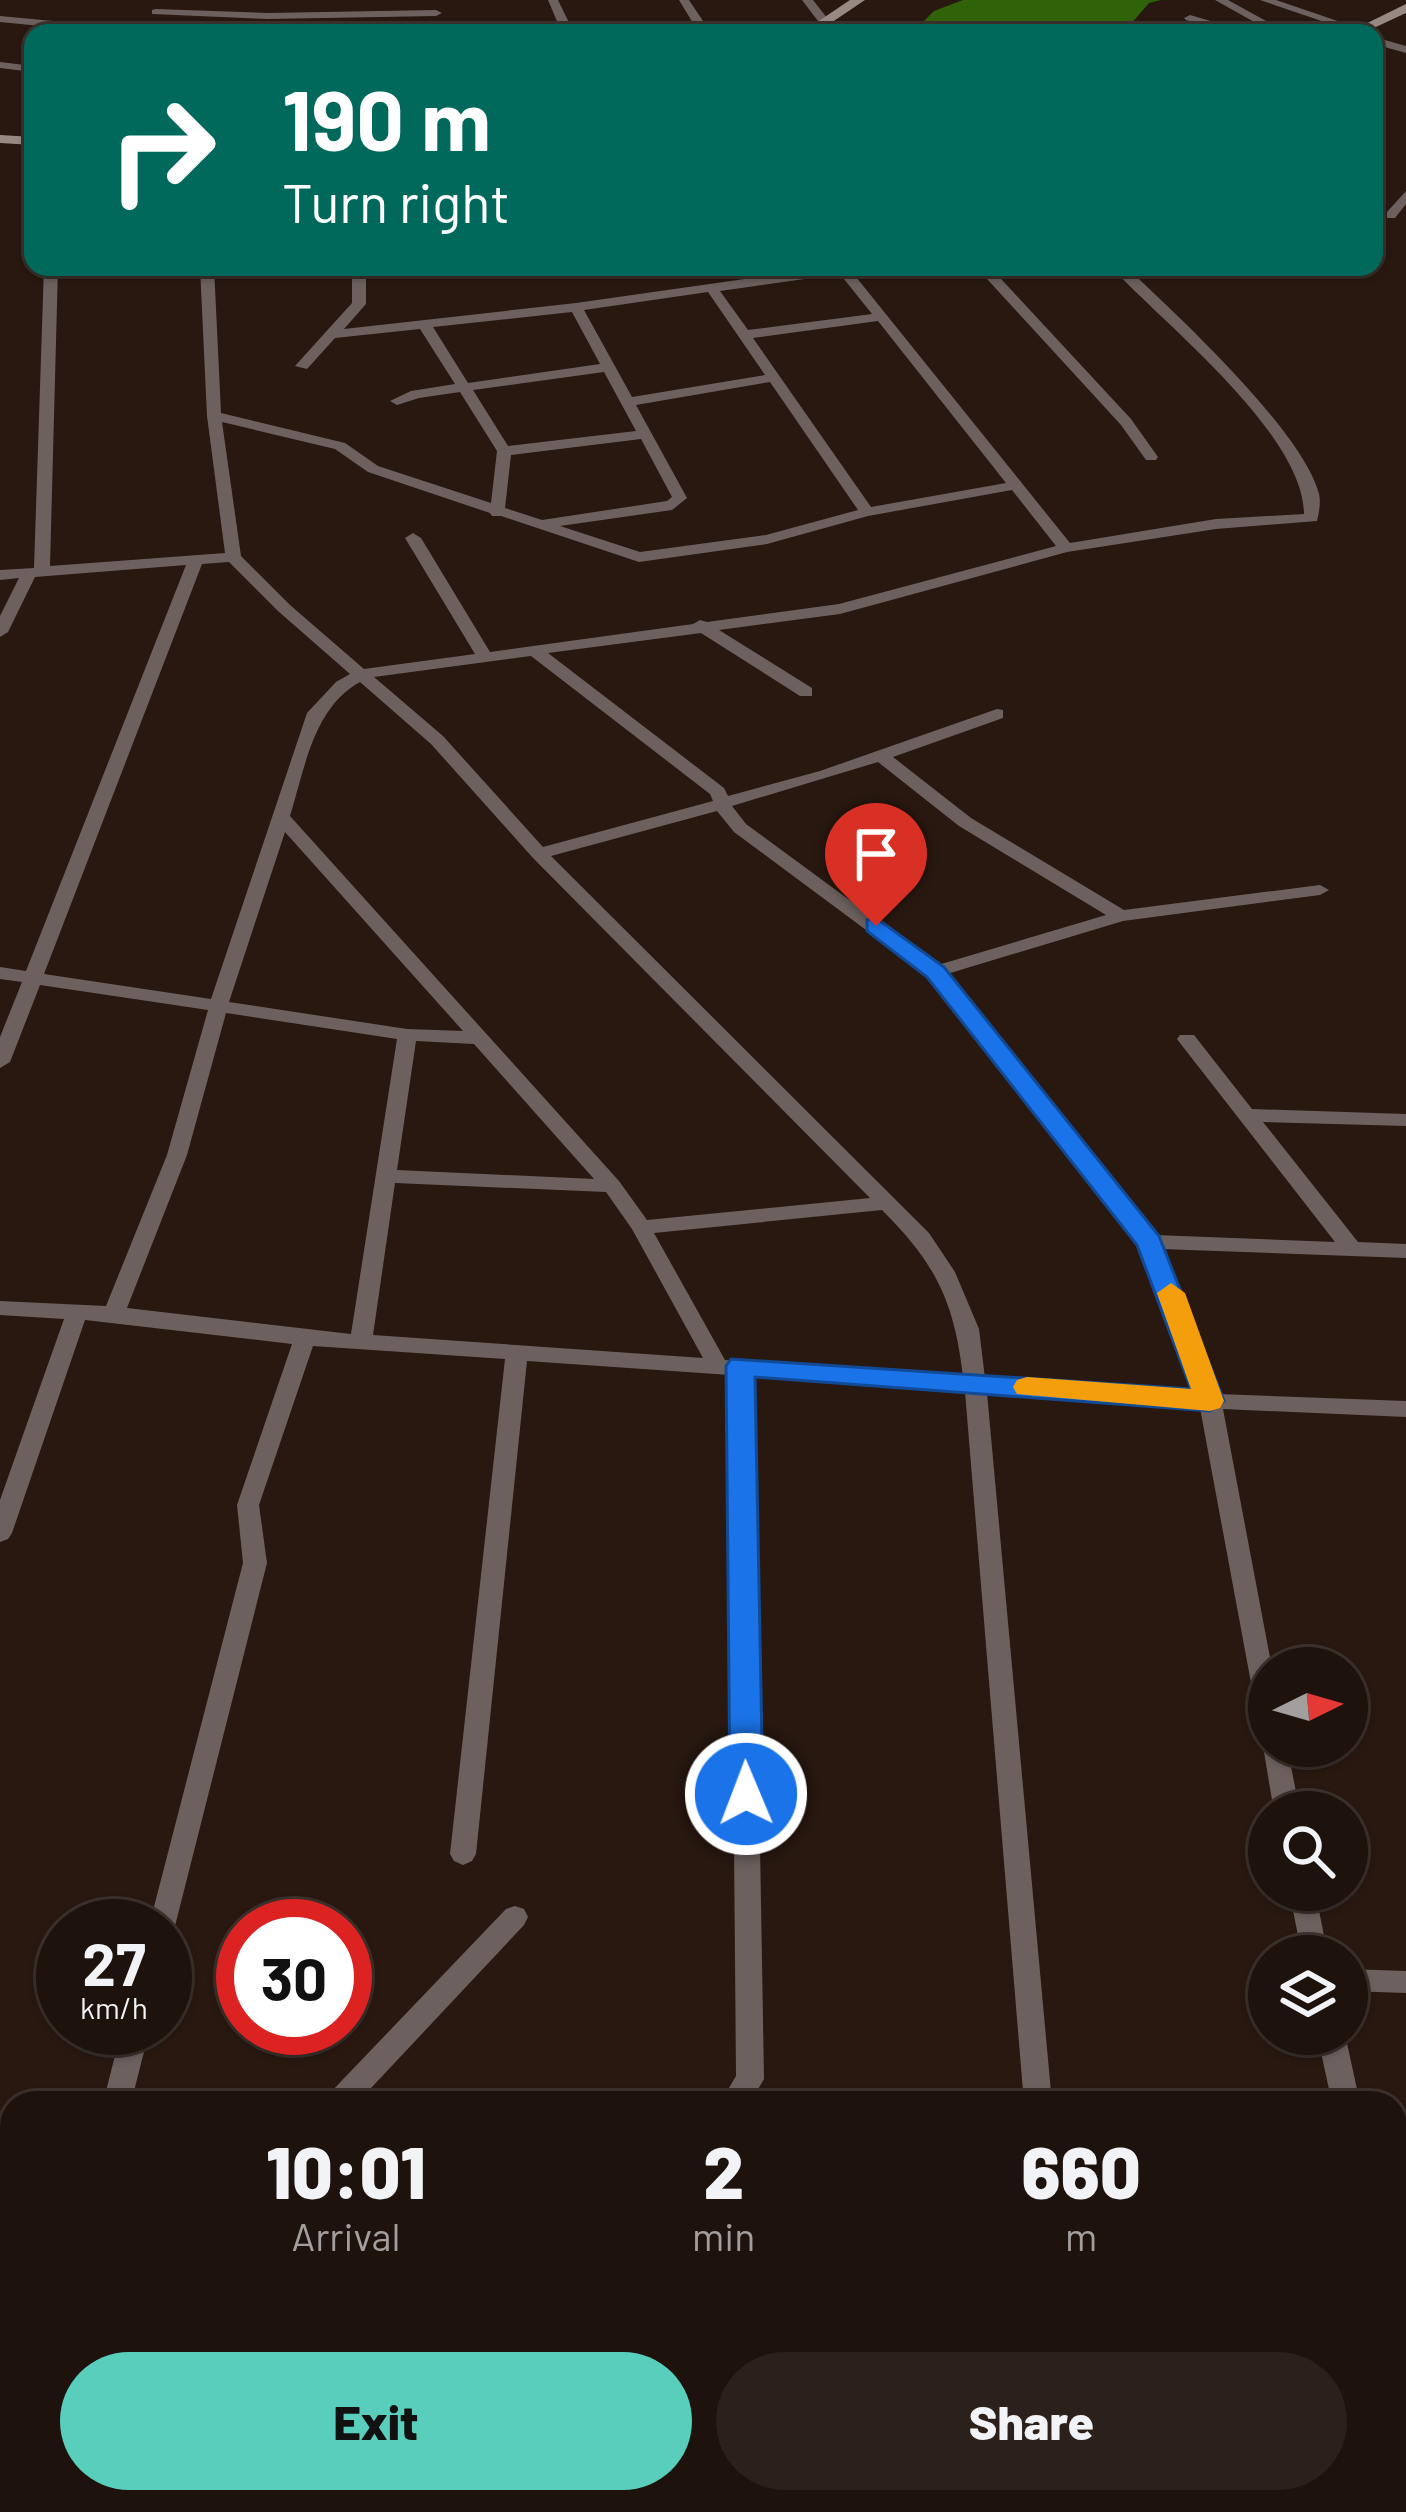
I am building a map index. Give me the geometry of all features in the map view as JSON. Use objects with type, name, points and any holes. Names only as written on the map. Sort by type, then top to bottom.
[{"type":"street","points":[[145,24],[166,0]]},
{"type":"street","points":[[831,24],[859,0]]},
{"type":"street","points":[[833,24],[878,0]]},
{"type":"street","points":[[1220,0],[1265,24]]},
{"type":"street","points":[[1265,0],[1333,24]]},
{"type":"street","points":[[156,11],[268,16],[433,6]]},
{"type":"street","points":[[1373,24],[1406,8]]},
{"type":"street","points":[[315,15],[318,24]]},
{"type":"street","points":[[262,24],[268,16]]},
{"type":"street","points":[[1190,18],[1210,24]]},
{"type":"street","points":[[0,19],[49,24]]},
{"type":"street","points":[[1391,215],[1406,196]]},
{"type":"street","points":[[0,632],[35,572],[51,276]]},
{"type":"street","points":[[207,276],[214,416],[233,557],[284,608],[437,740],[539,854],[890,1203],[944,1272],[968,1329],[975,1383],[1037,2091]]},
{"type":"street","points":[[302,366],[359,304],[359,276]]},
{"type":"street","points":[[335,334],[576,308],[788,276]]},
{"type":"street","points":[[855,276],[881,317],[1066,548]]},
{"type":"street","points":[[991,276],[1126,422],[1151,458]]},
{"type":"street","points":[[114,1314],[177,1155],[218,1008],[315,713],[342,685],[362,674],[860,606],[1066,548],[1216,524],[1302,520],[1315,513],[1298,461],[1231,380],[1127,276]]},
{"type":"street","points":[[710,286],[866,512]]},
{"type":"street","points":[[534,525],[678,503],[646,434],[576,308]]},
{"type":"street","points":[[742,334],[881,317]]},
{"type":"street","points":[[425,326],[504,451],[497,513]]},
{"type":"street","points":[[398,401],[609,367]]},
{"type":"street","points":[[628,402],[771,377]]},
{"type":"street","points":[[214,416],[340,446],[373,469],[534,525],[647,557],[767,538],[866,512],[1018,485]]},
{"type":"street","points":[[504,451],[646,434]]},
{"type":"street","points":[[413,538],[485,657]]},
{"type":"street","points":[[0,575],[233,557]]},
{"type":"street","points":[[0,1062],[195,561]]},
{"type":"street","points":[[700,625],[806,692]]},
{"type":"street","points":[[535,651],[718,791],[740,828],[935,972],[1149,1242],[1210,1401],[1256,1647]]},
{"type":"street","points":[[539,854],[725,806],[997,714]]},
{"type":"street","points":[[880,756],[964,822],[1121,916]]},
{"type":"street","points":[[282,818],[612,1186],[729,1365],[750,2079],[742,2091]]},
{"type":"street","points":[[935,972],[1121,916],[1320,890]]},
{"type":"street","points":[[0,973],[407,1035],[478,1038]]},
{"type":"street","points":[[362,1342],[407,1035]]},
{"type":"street","points":[[1186,1039],[1352,1249]]},
{"type":"street","points":[[1246,1115],[1406,1120]]},
{"type":"street","points":[[389,1176],[612,1186]]},
{"type":"street","points":[[641,1227],[890,1203]]},
{"type":"street","points":[[1149,1242],[1406,1251]]},
{"type":"street","points":[[0,1308],[114,1314],[304,1338],[1210,1401],[1406,1409]]},
{"type":"street","points":[[0,1533],[9,1479],[76,1311]]},
{"type":"street","points":[[169,1899],[255,1562],[248,1505],[304,1338]]},
{"type":"street","points":[[463,1854],[517,1351]]},
{"type":"street","points":[[350,2091],[515,1917]]},
{"type":"street","points":[[1368,1981],[1406,1982]]},
{"type":"street","points":[[120,2091],[129,2055]]},
{"type":"street","points":[[1336,2055],[1343,2091]]},
{"type":"green space","points":[[963,0],[1161,0],[1149,3],[1131,24],[921,24],[934,11]]},
{"type":"slow traffic","points":[[1027,1387],[1210,1401],[1171,1293]]},
{"type":"route","points":[[746,1794],[741,1366],[1210,1401],[1160,1260],[1149,1242],[935,972],[876,926]]}]
